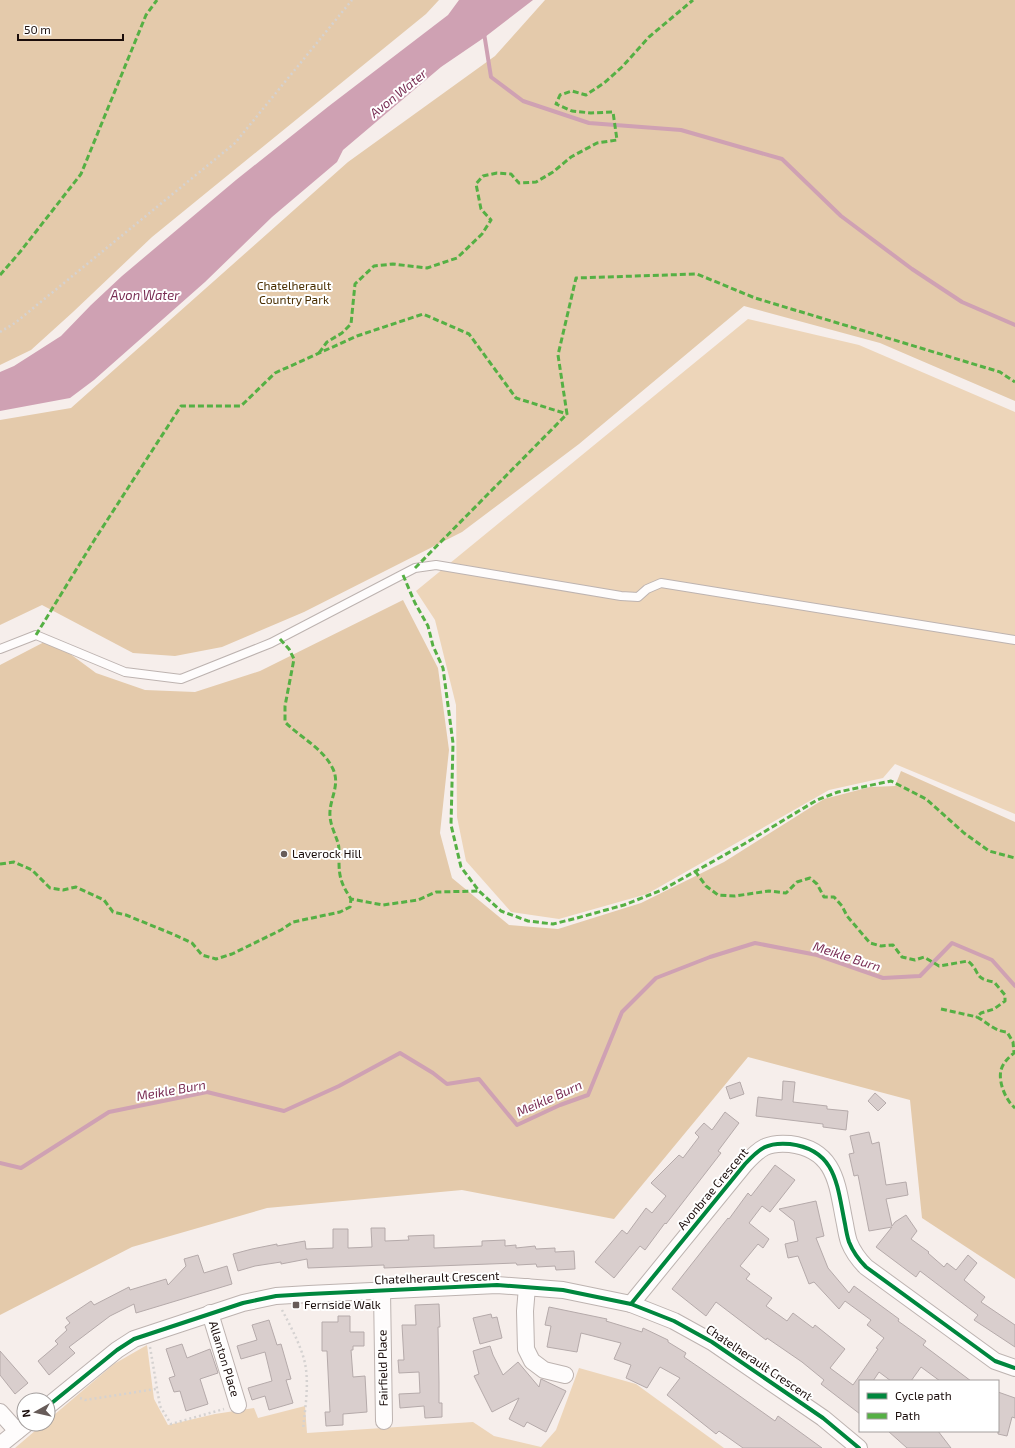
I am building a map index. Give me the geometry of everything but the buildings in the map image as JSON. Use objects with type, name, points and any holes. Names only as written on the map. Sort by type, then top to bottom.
[{"type":"street","name":"Avonbrae Crescent","points":[[631,1304],[758,1150],[781,1143],[798,1145],[813,1151],[823,1158],[832,1169],[848,1241],[856,1256],[866,1267],[995,1361],[1015,1368]]},
{"type":"street","name":"Chatelherault Crescent","points":[[56,1399],[117,1350],[134,1339],[243,1303],[276,1296],[497,1285],[563,1290],[631,1304],[674,1321],[712,1342],[823,1418],[859,1448]]},
{"type":"street","points":[[527,1287],[524,1311],[526,1349],[532,1361],[544,1370],[565,1374]]},
{"type":"street","name":"Fairfield Place","points":[[382,1290],[384,1421]]},
{"type":"street","name":"Allanton Place","points":[[210,1313],[238,1405]]},
{"type":"street","points":[[0,1412],[16,1424]]},
{"type":"street","points":[[0,1446],[17,1432]]},
{"type":"lane","points":[[0,649],[36,635],[125,672],[181,679],[271,643],[415,568],[436,565],[621,596],[638,597],[647,589],[661,583],[1015,640]]},
{"type":"path","points":[[0,332],[15,323],[235,143],[352,0]]},
{"type":"path","points":[[276,1296],[304,1358],[307,1381],[303,1430]]},
{"type":"path","points":[[148,1334],[160,1406],[171,1424],[238,1405]]},
{"type":"path","points":[[62,1394],[84,1400],[156,1389]]},
{"type":"shaded area","points":[[748,319],[859,345],[1015,412],[1015,814],[895,764],[883,778],[829,790],[647,894],[559,919],[511,912],[466,861],[457,817],[456,705],[435,620],[416,591]]},
{"type":"shaded area","points":[[147,1345],[154,1399],[168,1425],[215,1414],[254,1408],[258,1418],[305,1406],[307,1433],[473,1422],[494,1436],[541,1447],[556,1430],[579,1368],[636,1384],[724,1448],[15,1448],[34,1432],[56,1432],[56,1413],[114,1364]]},
{"type":"green space","points":[[0,0],[439,0],[426,14],[152,237],[31,350],[0,365]]},
{"type":"green space","name":"Chatelherault Country Park","points":[[545,0],[1015,0],[1015,401],[880,343],[744,306],[579,444],[462,532],[304,612],[222,647],[175,656],[133,653],[42,605],[0,625],[0,420],[71,408],[348,162],[495,56]]},
{"type":"green space","points":[[403,600],[438,668],[449,750],[440,833],[452,878],[509,925],[558,929],[641,903],[724,862],[824,799],[870,787],[895,786],[901,771],[1015,822],[1015,1279],[922,1218],[910,1100],[748,1057],[614,1219],[462,1190],[267,1208],[132,1247],[0,1315],[0,665],[50,639],[96,673],[145,690],[195,692],[260,671]]},
{"type":"water","name":"Avon Water","points":[[459,0],[533,0],[485,37],[441,67],[343,150],[337,162],[272,217],[205,282],[94,380],[70,398],[0,411],[0,372],[14,366],[61,336],[122,276],[236,180],[329,106],[448,15]]},
{"type":"waterway","points":[[484,33],[491,77],[523,101],[589,123],[681,130],[782,159],[841,216],[912,269],[962,302],[1015,325]]},
{"type":"waterway","name":"Meikle Burn","points":[[0,1163],[21,1168],[109,1112],[207,1092],[284,1111],[339,1086],[400,1053],[433,1073],[447,1084],[479,1079],[517,1125],[560,1105],[588,1095],[622,1012],[656,978],[710,957],[755,943],[817,955],[883,978],[920,976],[952,943],[992,960],[1015,986]]},
{"type":"marked path","points":[[0,275],[20,252],[81,174],[146,15],[157,0]]},
{"type":"marked path","points":[[319,353],[327,342],[342,333],[351,324],[355,284],[374,266],[393,264],[427,268],[457,258],[482,234],[491,220],[481,209],[476,184],[483,176],[497,173],[511,174],[519,183],[536,182],[553,172],[571,157],[597,143],[617,140],[613,112],[591,113],[572,111],[556,104],[560,95],[572,91],[586,95],[604,83],[622,67],[649,37],[693,0]]},
{"type":"marked path","points":[[415,568],[567,414],[558,355],[576,278],[697,274],[755,298],[1000,372],[1015,382]]},
{"type":"marked path","points":[[36,635],[95,539],[181,406],[241,406],[275,373],[357,336],[423,314],[469,334],[516,398],[567,414]]},
{"type":"marked path","points":[[403,575],[415,603],[428,626],[433,646],[443,668],[453,743],[451,825],[461,867],[479,891],[501,911],[528,921],[553,924],[624,905],[662,890],[744,844],[817,800],[838,792],[891,781],[926,799],[964,833],[989,851],[1015,858]]},
{"type":"marked path","points":[[280,639],[289,649],[294,659],[285,706],[285,722],[324,755],[335,775],[336,780],[330,811],[330,820],[339,845],[340,877],[351,899],[383,905],[418,900],[436,892],[479,891]]},
{"type":"marked path","points":[[0,864],[14,862],[32,870],[50,888],[63,890],[76,887],[104,900],[113,912],[126,915],[175,935],[192,943],[202,955],[216,959],[232,954],[281,930],[293,922],[340,912],[350,907],[351,899]]},
{"type":"marked path","points":[[695,871],[706,886],[718,895],[735,896],[769,891],[786,893],[797,882],[810,878],[817,884],[824,897],[834,897],[842,906],[847,916],[870,943],[881,946],[893,945],[902,957],[915,960],[924,957],[939,966],[968,961],[980,977],[994,982],[1005,995],[1005,1001],[994,1009],[981,1013],[977,1017],[995,1028],[1007,1032],[1013,1042],[1014,1053],[1004,1063],[1000,1075],[1006,1096],[1015,1108]]},
{"type":"marked path","points":[[941,1009],[977,1017]]},
{"type":"cycle path","points":[[631,1304],[750,1158],[764,1147],[775,1144],[790,1144],[806,1148],[817,1154],[826,1162],[832,1172],[840,1196],[849,1242],[856,1255],[866,1267],[995,1361],[1015,1368]]},
{"type":"cycle path","points":[[56,1400],[117,1350],[134,1339],[243,1303],[276,1296],[497,1285],[563,1290],[631,1304],[674,1321],[712,1342],[823,1418],[859,1448]]},
{"type":"place","name":"Laverock Hill","points":[[284,854]]},
{"type":"place","name":"Fernside Walk","points":[[296,1305]]}]
